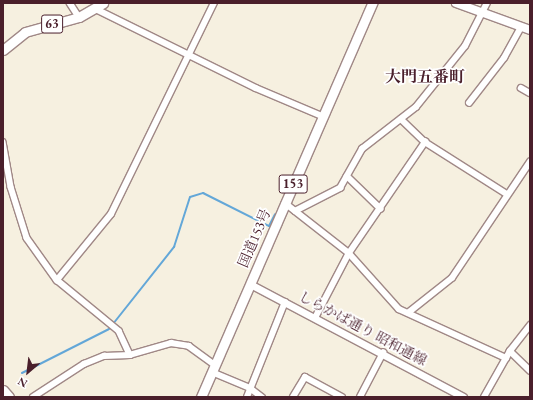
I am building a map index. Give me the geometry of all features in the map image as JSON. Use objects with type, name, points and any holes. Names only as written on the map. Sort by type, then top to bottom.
[{"type":"main road","name":"63","points":[[3,50],[33,29],[79,17],[96,10],[103,3]]},
{"type":"main road","name":"国道153号","points":[[201,397],[372,3]]},
{"type":"main road","points":[[456,3],[530,30]]},
{"type":"main road","points":[[3,390],[9,397]]},
{"type":"street","points":[[70,3],[79,17]]},
{"type":"street","points":[[57,280],[111,214],[214,3]]},
{"type":"street","points":[[295,211],[340,188],[362,149],[421,101],[435,80],[462,50],[487,3]]},
{"type":"street","points":[[96,10],[188,56],[322,116]]},
{"type":"street","points":[[468,103],[504,58],[521,27]]},
{"type":"street","points":[[521,88],[530,93]]},
{"type":"street","points":[[401,118],[425,142],[507,194]]},
{"type":"street","points":[[3,142],[11,187],[22,228],[36,253],[57,280],[119,331],[130,355]]},
{"type":"street","points":[[315,318],[349,253],[381,209],[425,142]]},
{"type":"street","points":[[408,313],[452,278],[507,194],[530,162]]},
{"type":"street","points":[[347,176],[381,209]]},
{"type":"street","points":[[285,203],[349,253],[399,309],[506,358]]},
{"type":"street","name":"しらかば通り 昭和通線","points":[[250,284],[383,353],[463,397]]},
{"type":"street","points":[[247,397],[285,302]]},
{"type":"street","points":[[484,397],[510,351],[530,325]]},
{"type":"street","points":[[33,397],[84,364],[104,356],[130,355],[171,342],[180,343],[214,368],[250,388],[262,397]]},
{"type":"street","points":[[510,351],[530,370]]},
{"type":"street","points":[[360,397],[383,353]]},
{"type":"street","points":[[294,397],[305,377],[342,397]]},
{"type":"waterway","points":[[22,373],[109,329],[174,247],[190,197],[203,193],[269,226],[275,214]]},
{"type":"district","name":"大門五番町","points":[[425,77]]}]
